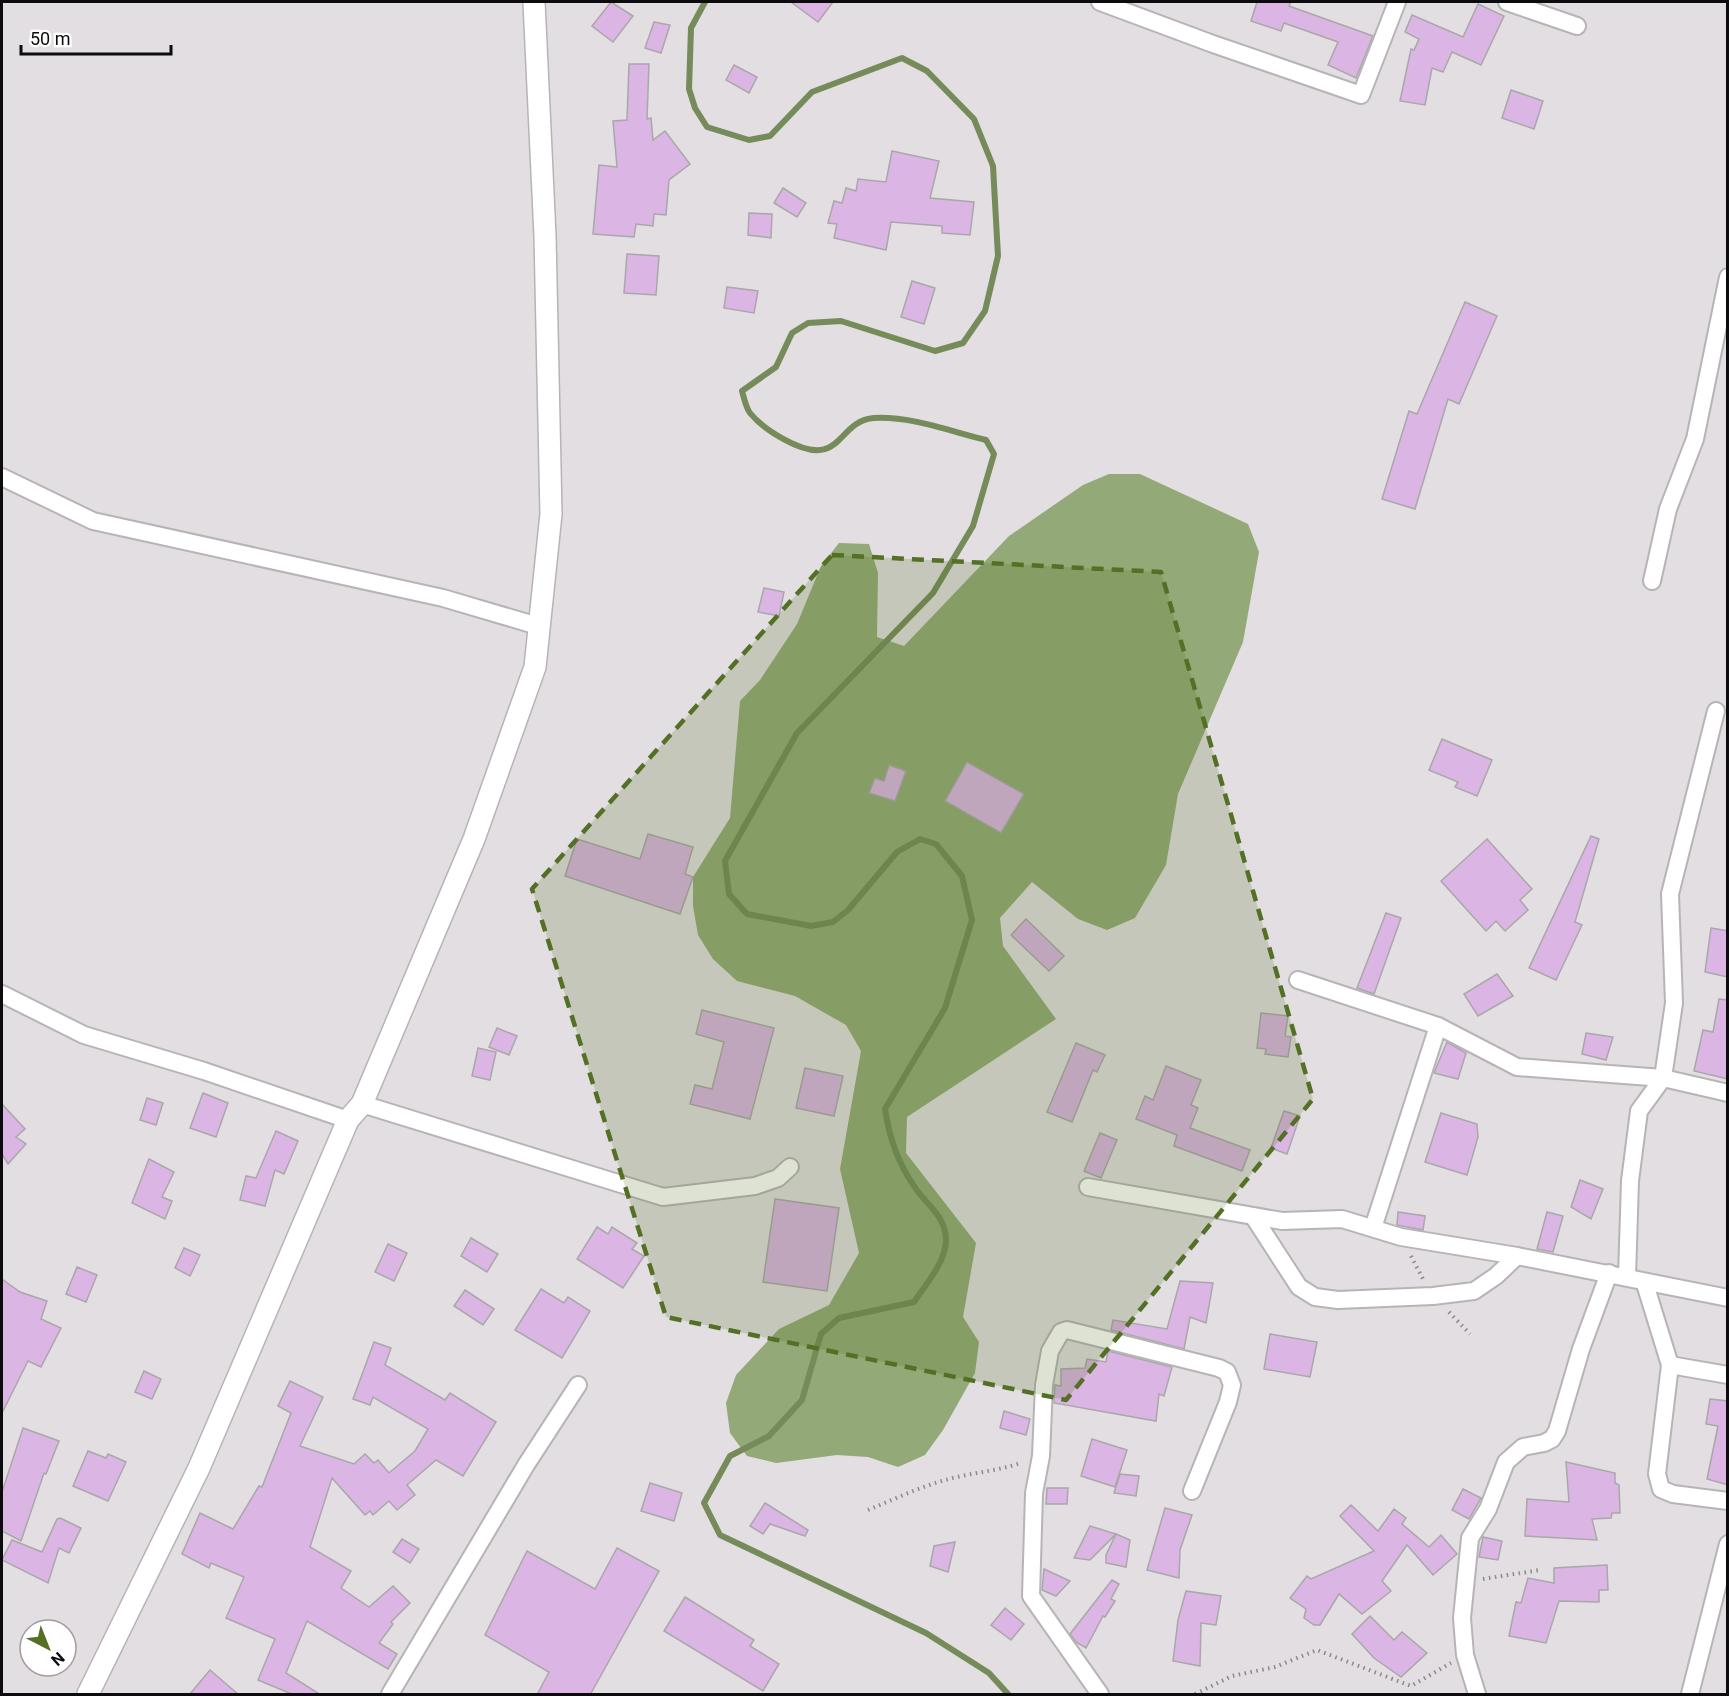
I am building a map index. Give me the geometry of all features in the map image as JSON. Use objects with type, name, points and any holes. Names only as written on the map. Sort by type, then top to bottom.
[{"type":"street","points":[[88,1695],[199,1468],[348,1120],[362,1104],[474,839],[535,667],[551,514],[545,236],[534,2]]},
{"type":"street","points":[[1100,2],[1361,95],[1397,2]]},
{"type":"street","points":[[1507,2],[1577,26]]},
{"type":"street","points":[[1652,581],[1668,509],[1695,439],[1728,277]]},
{"type":"street","points":[[2,477],[93,520],[443,598],[538,626]]},
{"type":"street","points":[[1627,1277],[1630,1180],[1639,1111],[1663,1078],[1674,1003],[1670,894],[1716,711]]},
{"type":"street","points":[[1298,980],[1438,1026],[1517,1067],[1663,1078],[1728,1093]]},
{"type":"street","points":[[2,994],[84,1035],[204,1071],[348,1120]]},
{"type":"street","points":[[1373,1228],[1438,1026]]},
{"type":"street","points":[[362,1104],[663,1197],[755,1186],[778,1178],[790,1167]]},
{"type":"street","points":[[1088,1187],[1282,1221],[1342,1219],[1401,1237],[1516,1256],[1627,1277],[1646,1284],[1728,1298]]},
{"type":"street","points":[[1253,1215],[1299,1287],[1315,1297],[1338,1300],[1474,1291],[1496,1276],[1516,1256]]},
{"type":"street","points":[[1477,1695],[1465,1655],[1462,1618],[1470,1538],[1488,1509],[1506,1462],[1523,1447],[1552,1439],[1557,1431],[1581,1349],[1609,1274]]},
{"type":"street","points":[[1646,1284],[1670,1365],[1657,1474],[1661,1490],[1673,1494],[1728,1501]]},
{"type":"street","points":[[1100,1695],[1031,1596],[1034,1493],[1041,1456],[1044,1385],[1050,1351],[1061,1332],[1067,1330],[1219,1368],[1227,1372],[1232,1385],[1228,1402],[1192,1491]]},
{"type":"street","points":[[1670,1365],[1728,1375]]},
{"type":"street","points":[[390,1695],[520,1475],[578,1385]]},
{"type":"street","points":[[1690,1695],[1728,1544]]},
{"type":"path","points":[[868,1510],[919,1488],[957,1477],[1000,1471],[1041,1456]]},
{"type":"path","points":[[1464,1581],[1540,1570]]},
{"type":"path","points":[[1195,1695],[1232,1676],[1275,1667],[1317,1650],[1411,1686],[1465,1655]]},
{"type":"highlighted area","points":[[832,555],[1161,572],[1313,1099],[1066,1400],[666,1317],[532,889]]},
{"type":"green space","points":[[1109,474],[1140,474],[1248,524],[1259,552],[1243,642],[1178,794],[1166,865],[1135,918],[1107,930],[1078,919],[1032,882],[1000,918],[1003,946],[1056,1019],[907,1117],[906,1153],[976,1243],[963,1317],[979,1342],[975,1373],[943,1430],[925,1455],[898,1467],[868,1457],[837,1455],[776,1463],[747,1456],[730,1433],[726,1403],[736,1375],[779,1329],[829,1305],[859,1253],[840,1169],[861,1051],[846,1025],[795,996],[737,981],[713,959],[698,935],[693,906],[693,877],[730,818],[740,701],[760,680],[797,624],[821,566],[839,543],[869,544],[878,573],[877,637],[904,646],[1009,536],[1083,485]]},
{"type":"building","points":[[611,2],[633,16],[613,42],[592,26]]},
{"type":"building","points":[[791,2],[833,2],[818,22]]},
{"type":"building","points":[[1257,2],[1291,2],[1289,6],[1373,36],[1356,78],[1328,65],[1338,42],[1284,23],[1281,31],[1251,21]]},
{"type":"building","points":[[1478,4],[1504,16],[1481,65],[1452,52],[1443,72],[1432,68],[1425,105],[1400,101],[1411,49],[1414,50],[1419,39],[1405,32],[1412,15],[1463,37]]},
{"type":"building","points":[[654,22],[670,25],[661,53],[645,48]]},
{"type":"building","points":[[629,64],[649,64],[647,119],[651,118],[653,140],[665,131],[690,164],[669,180],[666,215],[654,214],[653,226],[636,224],[634,237],[593,234],[599,165],[617,167],[613,121],[627,120]]},
{"type":"building","points":[[734,65],[757,77],[749,93],[726,80]]},
{"type":"building","points":[[1511,90],[1543,101],[1534,129],[1502,118]]},
{"type":"building","points":[[892,151],[939,161],[930,198],[974,202],[970,235],[942,233],[942,226],[891,222],[886,250],[834,238],[837,224],[828,223],[834,201],[842,203],[846,188],[856,191],[858,179],[886,182]]},
{"type":"building","points":[[783,188],[806,203],[797,217],[774,203]]},
{"type":"building","points":[[749,213],[772,214],[771,238],[748,235]]},
{"type":"building","points":[[627,254],[659,256],[656,295],[624,293]]},
{"type":"building","points":[[912,281],[935,288],[924,324],[901,317]]},
{"type":"building","points":[[727,287],[758,291],[754,313],[724,308]]},
{"type":"building","points":[[1465,302],[1497,316],[1459,404],[1448,399],[1415,509],[1382,499],[1409,411],[1417,414]]},
{"type":"building","points":[[764,588],[784,592],[779,616],[758,612]]},
{"type":"building","points":[[1442,739],[1492,760],[1477,796],[1455,787],[1458,782],[1429,770]]},
{"type":"building","points":[[967,762],[1024,794],[1001,833],[945,801]]},
{"type":"building","points":[[889,765],[906,771],[895,801],[869,793],[875,778],[884,781]]},
{"type":"building","points":[[648,834],[693,847],[685,874],[693,877],[680,914],[565,876],[577,839],[640,859]]},
{"type":"building","points":[[1591,836],[1599,839],[1575,922],[1582,925],[1556,980],[1529,968]]},
{"type":"building","points":[[1487,839],[1532,889],[1520,900],[1528,910],[1505,931],[1496,921],[1486,931],[1441,881]]},
{"type":"building","points":[[1386,913],[1401,918],[1374,994],[1357,988]]},
{"type":"building","points":[[1026,919],[1064,956],[1049,971],[1011,935]]},
{"type":"building","points":[[1711,928],[1728,931],[1728,977],[1705,972]]},
{"type":"building","points":[[1497,974],[1513,996],[1478,1016],[1464,994]]},
{"type":"building","points":[[1719,999],[1728,1000],[1728,1079],[1694,1071],[1703,1030],[1713,1032]]},
{"type":"building","points":[[702,1010],[774,1028],[750,1119],[690,1104],[695,1085],[712,1089],[724,1042],[696,1034]]},
{"type":"building","points":[[1261,1013],[1288,1016],[1285,1036],[1291,1037],[1288,1057],[1265,1054],[1266,1049],[1257,1048]]},
{"type":"building","points":[[497,1028],[517,1036],[509,1055],[489,1047]]},
{"type":"building","points":[[1586,1033],[1613,1037],[1606,1060],[1582,1054]]},
{"type":"building","points":[[1447,1042],[1466,1053],[1458,1079],[1434,1073]]},
{"type":"building","points":[[1076,1043],[1105,1055],[1097,1072],[1093,1070],[1072,1122],[1047,1112]]},
{"type":"building","points":[[478,1048],[496,1052],[490,1080],[472,1076]]},
{"type":"building","points":[[1166,1066],[1201,1080],[1191,1105],[1198,1108],[1190,1128],[1250,1150],[1242,1171],[1174,1146],[1177,1135],[1136,1119],[1145,1096],[1153,1100]]},
{"type":"building","points":[[805,1068],[843,1076],[834,1116],[796,1108]]},
{"type":"building","points":[[203,1093],[228,1103],[216,1137],[190,1128]]},
{"type":"building","points":[[147,1098],[163,1103],[156,1125],[140,1120]]},
{"type":"building","points":[[2,1104],[25,1129],[16,1137],[26,1144],[8,1164],[2,1154]]},
{"type":"building","points":[[1284,1111],[1300,1116],[1287,1154],[1271,1148]]},
{"type":"building","points":[[1441,1113],[1477,1124],[1478,1137],[1467,1175],[1425,1162]]},
{"type":"building","points":[[276,1131],[298,1141],[284,1174],[275,1170],[265,1206],[240,1200],[246,1176],[256,1178]]},
{"type":"building","points":[[1100,1133],[1117,1140],[1101,1178],[1084,1171]]},
{"type":"building","points":[[149,1159],[174,1172],[162,1197],[172,1201],[165,1219],[132,1203]]},
{"type":"building","points":[[1580,1180],[1603,1189],[1591,1219],[1571,1207]]},
{"type":"building","points":[[775,1199],[839,1208],[827,1291],[763,1282]]},
{"type":"building","points":[[1398,1212],[1425,1216],[1423,1230],[1397,1225]]},
{"type":"building","points":[[1547,1212],[1563,1216],[1553,1252],[1537,1249]]},
{"type":"building","points":[[597,1227],[608,1234],[612,1227],[637,1243],[632,1249],[644,1256],[623,1288],[577,1259]]},
{"type":"building","points":[[471,1238],[498,1254],[487,1272],[461,1256]]},
{"type":"building","points":[[388,1244],[407,1253],[394,1281],[375,1272]]},
{"type":"building","points":[[184,1248],[200,1255],[190,1276],[175,1268]]},
{"type":"building","points":[[77,1267],[97,1275],[86,1302],[66,1294]]},
{"type":"building","points":[[2,1279],[20,1292],[47,1301],[41,1319],[61,1328],[41,1367],[28,1361],[2,1413]]},
{"type":"building","points":[[1180,1281],[1213,1283],[1206,1323],[1190,1317],[1184,1349],[1111,1330],[1113,1320],[1167,1329]]},
{"type":"building","points":[[541,1289],[564,1303],[568,1297],[590,1311],[562,1358],[515,1330]]},
{"type":"building","points":[[465,1290],[494,1309],[483,1325],[454,1306]]},
{"type":"building","points":[[1270,1334],[1317,1342],[1310,1377],[1264,1369]]},
{"type":"building","points":[[374,1342],[391,1348],[385,1365],[445,1400],[450,1393],[496,1422],[463,1476],[436,1460],[407,1485],[415,1495],[397,1510],[389,1501],[373,1515],[370,1511],[365,1515],[332,1478],[310,1547],[351,1571],[341,1588],[369,1607],[393,1586],[410,1603],[391,1622],[393,1624],[379,1643],[397,1654],[388,1669],[307,1621],[286,1673],[321,1695],[294,1695],[258,1680],[275,1639],[226,1618],[244,1577],[211,1563],[209,1568],[182,1554],[200,1513],[233,1529],[259,1486],[262,1487],[291,1413],[278,1406],[290,1381],[323,1397],[300,1446],[354,1464],[365,1454],[374,1463],[378,1460],[389,1473],[415,1451],[428,1429],[373,1397],[370,1405],[353,1399]]},
{"type":"building","points":[[1108,1351],[1172,1367],[1164,1396],[1159,1394],[1156,1421],[1054,1403],[1055,1385],[1061,1386],[1061,1369],[1085,1368],[1087,1359],[1106,1362]]},
{"type":"building","points":[[144,1371],[161,1379],[152,1399],[135,1392]]},
{"type":"building","points":[[1710,1399],[1728,1401],[1728,1485],[1707,1479],[1718,1426],[1706,1424]]},
{"type":"building","points":[[1004,1411],[1030,1419],[1026,1435],[1000,1428]]},
{"type":"building","points":[[23,1428],[59,1441],[46,1474],[44,1473],[21,1541],[2,1531],[2,1492]]},
{"type":"building","points":[[1092,1439],[1127,1450],[1115,1487],[1081,1476]]},
{"type":"building","points":[[88,1451],[106,1458],[108,1454],[126,1462],[108,1501],[73,1486]]},
{"type":"building","points":[[1566,1462],[1615,1473],[1615,1483],[1619,1485],[1620,1513],[1612,1513],[1611,1518],[1592,1519],[1597,1540],[1525,1536],[1527,1499],[1569,1502]]},
{"type":"building","points":[[1120,1474],[1139,1476],[1136,1496],[1114,1493]]},
{"type":"building","points":[[650,1483],[682,1493],[674,1521],[641,1511]]},
{"type":"building","points":[[1047,1488],[1068,1488],[1067,1504],[1046,1504]]},
{"type":"building","points":[[1463,1489],[1481,1498],[1469,1519],[1452,1510]]},
{"type":"building","points":[[765,1503],[808,1530],[805,1536],[770,1524],[763,1534],[750,1526]]},
{"type":"building","points":[[1351,1505],[1378,1531],[1394,1509],[1406,1518],[1402,1524],[1429,1547],[1441,1535],[1457,1554],[1433,1575],[1407,1545],[1382,1581],[1391,1591],[1362,1614],[1339,1594],[1320,1625],[1314,1625],[1304,1618],[1306,1609],[1290,1598],[1307,1576],[1311,1579],[1374,1551],[1340,1516]]},
{"type":"building","points":[[1165,1508],[1192,1515],[1180,1550],[1179,1578],[1147,1570]]},
{"type":"building","points":[[60,1518],[81,1528],[69,1553],[59,1548],[48,1583],[2,1560],[12,1540],[42,1552],[57,1519]]},
{"type":"building","points":[[1090,1526],[1116,1534],[1090,1560],[1074,1558]]},
{"type":"building","points":[[1116,1534],[1130,1540],[1126,1567],[1106,1563],[1106,1555]]},
{"type":"building","points":[[1483,1537],[1502,1541],[1498,1560],[1479,1557]]},
{"type":"building","points":[[402,1539],[419,1549],[410,1563],[393,1552]]},
{"type":"building","points":[[955,1542],[948,1572],[930,1566],[934,1546]]},
{"type":"building","points":[[617,1548],[659,1571],[590,1695],[537,1695],[549,1672],[485,1635],[527,1551],[595,1589]]},
{"type":"building","points":[[1607,1565],[1608,1590],[1599,1590],[1599,1602],[1559,1601],[1546,1643],[1509,1636],[1516,1602],[1521,1603],[1528,1578],[1554,1583],[1554,1568]]},
{"type":"building","points":[[1044,1569],[1070,1581],[1056,1596],[1042,1590]]},
{"type":"building","points":[[1112,1580],[1119,1584],[1111,1599],[1115,1601],[1105,1617],[1103,1616],[1086,1648],[1076,1642],[1070,1634]]},
{"type":"building","points":[[1186,1591],[1221,1596],[1216,1625],[1201,1623],[1200,1666],[1173,1661],[1178,1620]]},
{"type":"building","points":[[685,1597],[754,1640],[750,1646],[779,1664],[763,1691],[664,1631]]},
{"type":"building","points":[[1005,1608],[1024,1624],[1011,1640],[991,1625]]},
{"type":"building","points":[[1370,1616],[1394,1640],[1402,1632],[1427,1653],[1401,1677],[1374,1658],[1352,1634]]},
{"type":"building","points":[[210,1670],[239,1695],[189,1695]]},
{"type":"waterway","points":[[705,2],[691,28],[689,89],[695,108],[707,127],[749,140],[770,136],[812,92],[902,58],[927,71],[974,119],[993,166],[998,256],[985,311],[963,343],[935,351],[841,321],[808,323],[792,333],[776,367],[742,391],[747,408],[756,419],[784,440],[806,449],[825,449],[837,442],[858,423],[874,418],[888,418],[930,425],[986,440],[994,454],[973,526],[933,593],[797,733],[725,861],[729,894],[747,914],[811,926],[833,922],[848,910],[897,852],[920,839],[936,844],[962,876],[972,920],[945,1008],[885,1109],[892,1140],[903,1168],[943,1224],[945,1249],[934,1273],[914,1302],[839,1318],[821,1334],[802,1400],[769,1436],[730,1456],[704,1503],[720,1535],[926,1633],[989,1673],[1008,1694]]}]
